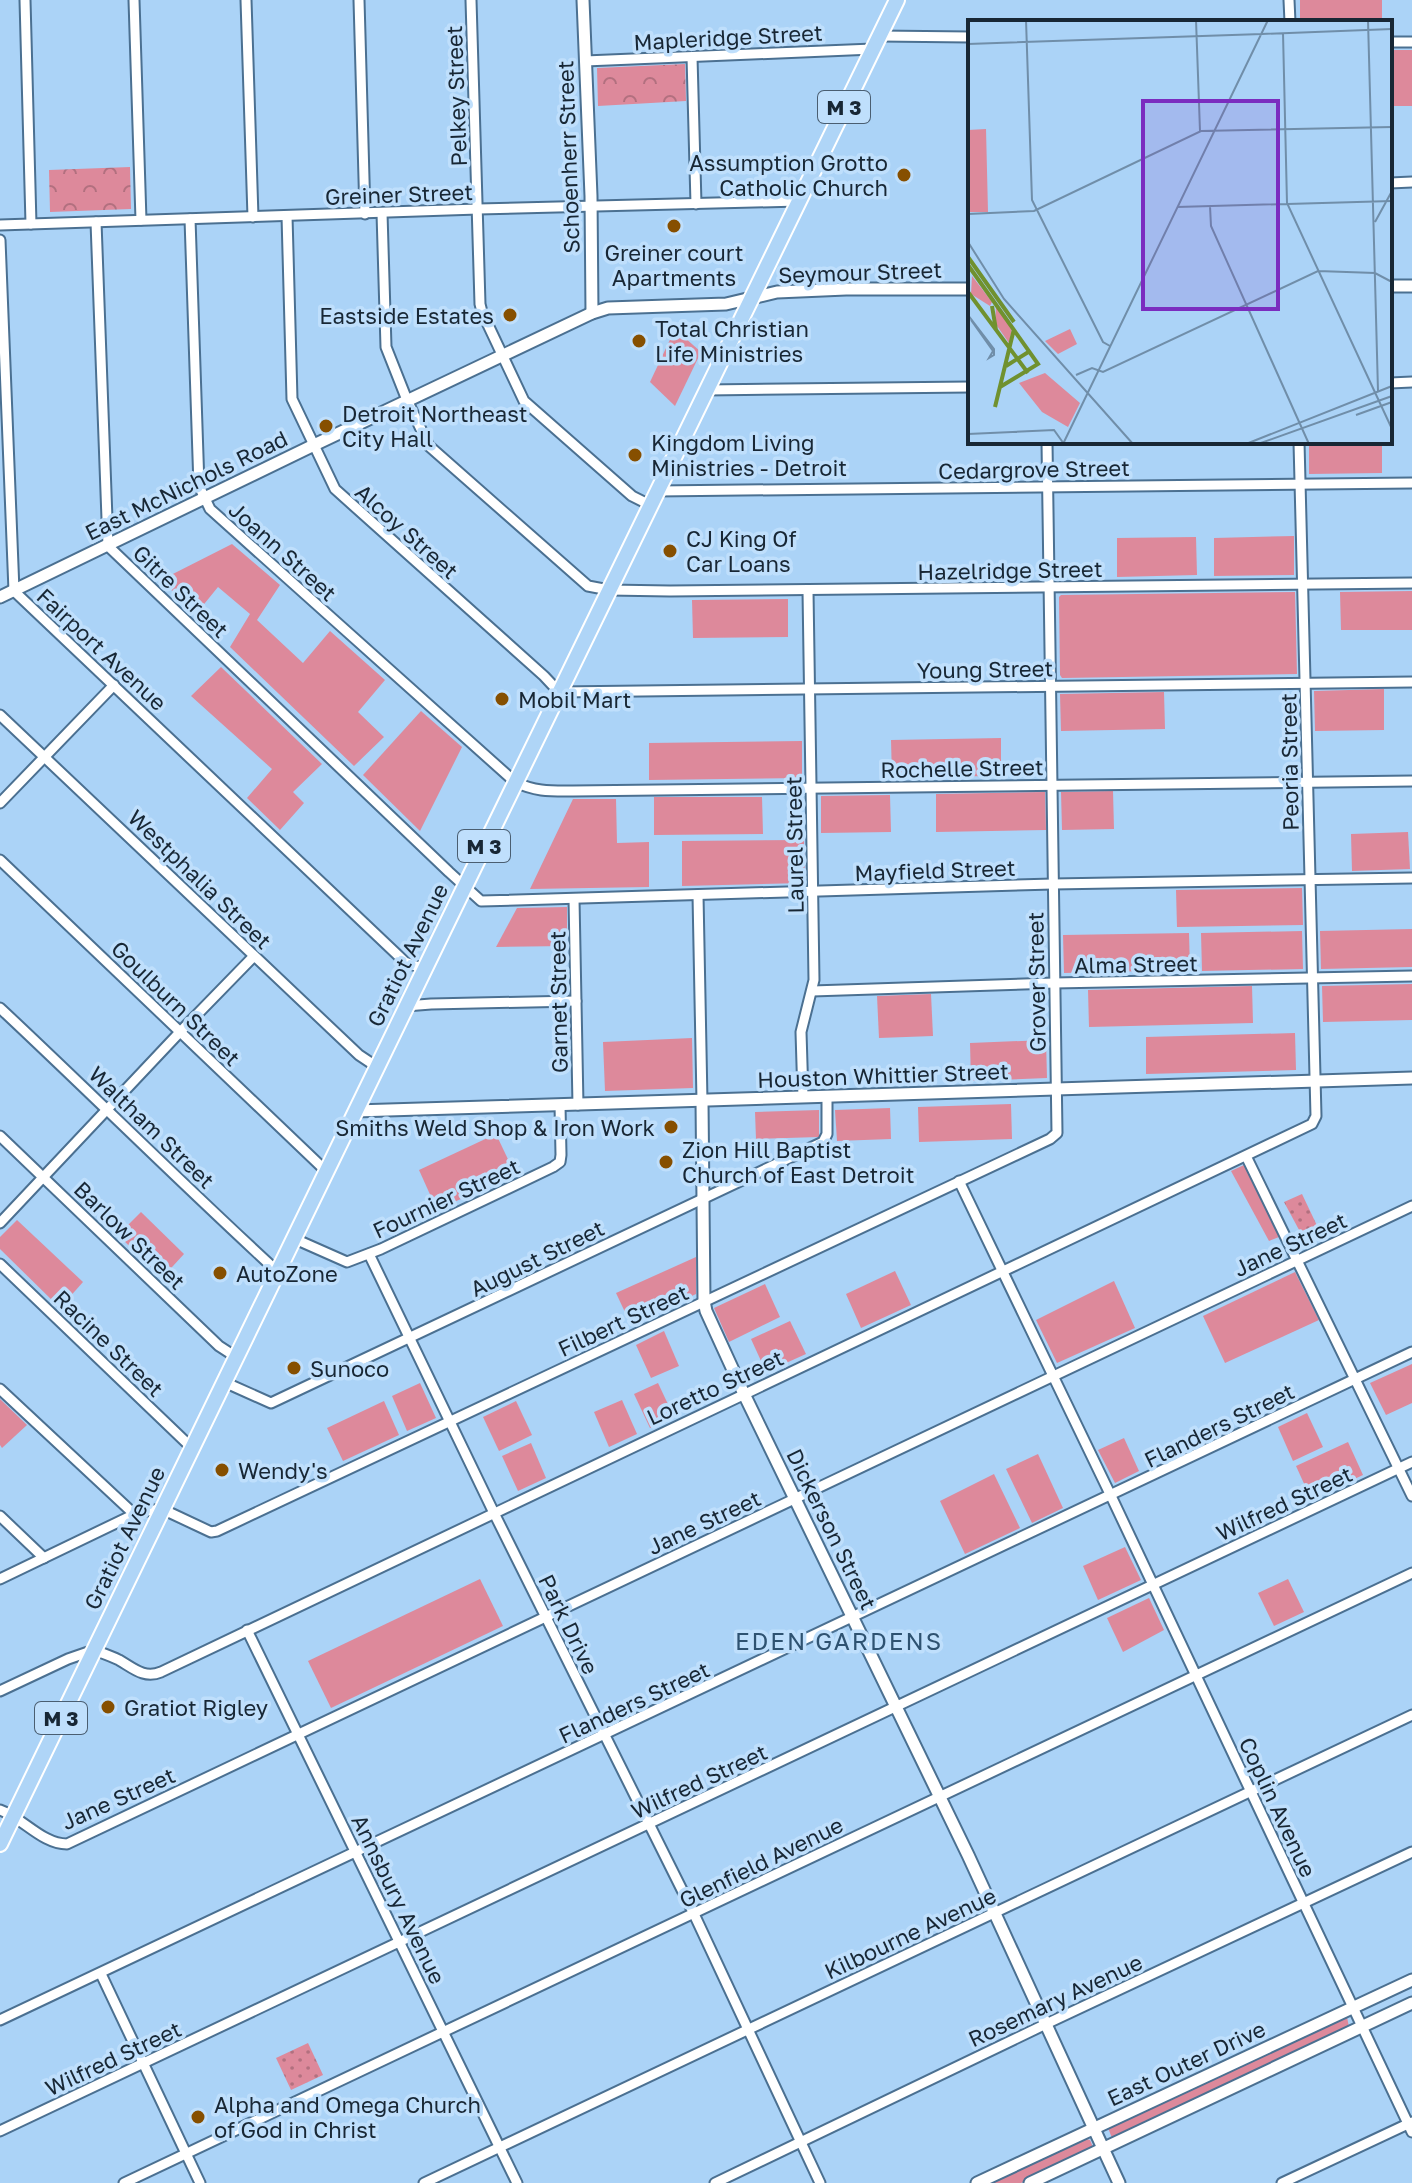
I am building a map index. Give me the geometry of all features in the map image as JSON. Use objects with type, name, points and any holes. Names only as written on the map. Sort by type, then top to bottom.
[{"type":"main road","name":"Gratiot Avenue","points":[[0,1844],[7,1813],[94,1650],[897,0]]},
{"type":"street","points":[[25,0],[31,224]]},
{"type":"street","points":[[134,0],[141,220]]},
{"type":"street","points":[[246,0],[253,217]]},
{"type":"street","points":[[359,0],[365,214]]},
{"type":"street","name":"Pelkey Street","points":[[471,0],[480,304],[524,401],[632,496],[650,505]]},
{"type":"street","name":"Schoenherr Street","points":[[583,0],[592,313]]},
{"type":"street","points":[[1289,0],[1290,20]]},
{"type":"street","name":"Mapleridge Street","points":[[585,61],[692,57],[968,37]]},
{"type":"street","points":[[692,57],[696,204]]},
{"type":"street","points":[[1392,183],[1412,182]]},
{"type":"street","name":"Greiner Street","points":[[0,225],[799,201]]},
{"type":"street","points":[[382,213],[386,347],[429,446],[588,586],[609,590]]},
{"type":"street","name":"Alcoy Street","points":[[287,216],[292,399],[339,495],[559,692]]},
{"type":"street","name":"Joann Street","points":[[190,219],[199,486],[210,509],[515,782]]},
{"type":"street","name":"Gitre Street","points":[[96,222],[108,546],[465,886]]},
{"type":"street","name":"Fairport Avenue","points":[[0,240],[14,591],[405,962],[424,969]]},
{"type":"street","name":"Seymour Street","points":[[751,298],[777,292],[846,289],[968,289]]},
{"type":"street","name":"East McNichols Road","points":[[0,597],[592,313],[608,308],[726,304],[751,298]]},
{"type":"street","points":[[1392,383],[1412,382]]},
{"type":"street","points":[[706,390],[968,387]]},
{"type":"street","name":"Grover Street","points":[[1047,444],[1057,1089]]},
{"type":"street","name":"Peoria Street","points":[[1299,444],[1315,1082]]},
{"type":"street","name":"Cedargrove Street","points":[[657,491],[1412,483]]},
{"type":"street","name":"Hazelridge Street","points":[[609,590],[808,591],[1412,583]]},
{"type":"street","name":"Laurel Street","points":[[803,1097],[801,1032],[814,980],[808,591]]},
{"type":"street","name":"Young Street","points":[[559,692],[1412,682]]},
{"type":"street","points":[[0,803],[114,685]]},
{"type":"street","name":"Westphalia Street","points":[[0,715],[359,1055],[377,1067]]},
{"type":"street","name":"Rochelle Street","points":[[515,782],[535,790],[1412,781]]},
{"type":"street","name":"Goulburn Street","points":[[0,860],[326,1171]]},
{"type":"street","name":"Mayfield Street","points":[[465,886],[481,901],[1053,884],[1412,878]]},
{"type":"street","name":"Dickerson Street","points":[[698,895],[704,1301],[723,1350],[939,1797],[1119,2183]]},
{"type":"street","name":"Garnet Street","points":[[574,899],[578,1105]]},
{"type":"street","points":[[0,1223],[254,956]]},
{"type":"street","name":"Alma Street","points":[[812,991],[1412,976]]},
{"type":"street","points":[[406,1006],[576,1001]]},
{"type":"street","name":"Waltham Street","points":[[0,1008],[279,1273]]},
{"type":"street","name":"Houston Whittier Street","points":[[355,1111],[1412,1078]]},
{"type":"street","name":"Loretto Street","points":[[94,1650],[116,1658],[134,1670],[155,1675],[1307,1128],[1315,1121],[1315,1082]]},
{"type":"street","name":"Filbert Street","points":[[162,1509],[211,1532],[217,1531],[450,1422],[1055,1136],[1059,1128],[1057,1089]]},
{"type":"street","name":"August Street","points":[[224,1382],[271,1403],[410,1339],[823,1142],[827,1134],[827,1097]]},
{"type":"street","name":"Fournier Street","points":[[295,1239],[347,1262],[553,1167],[560,1162],[561,1155],[560,1105]]},
{"type":"street","name":"Barlow Street","points":[[0,1136],[219,1346],[236,1357]]},
{"type":"street","points":[[1246,1156],[1412,1496]]},
{"type":"street","points":[[959,1181],[1053,1377]]},
{"type":"street","name":"Jane Street","points":[[7,1813],[32,1830],[58,1843],[67,1844],[1412,1206]]},
{"type":"street","name":"Park Drive","points":[[369,1254],[694,1914],[820,2183]]},
{"type":"street","name":"Racine Street","points":[[0,1264],[192,1448]]},
{"type":"street","name":"Flanders Street","points":[[0,2020],[1412,1352]]},
{"type":"street","name":"Coplin Avenue","points":[[1053,1377],[1411,2126]]},
{"type":"street","points":[[0,1389],[134,1514]]},
{"type":"street","name":"Wilfred Street","points":[[0,2131],[1412,1462]]},
{"type":"street","points":[[0,1579],[134,1514],[162,1509]]},
{"type":"street","points":[[0,1516],[44,1558]]},
{"type":"street","name":"Glenfield Avenue","points":[[124,2183],[1412,1573]]},
{"type":"street","name":"Annsbury Avenue","points":[[247,1630],[517,2183]]},
{"type":"street","points":[[0,1691],[94,1650]]},
{"type":"street","name":"Kilbourne Avenue","points":[[424,2183],[1412,1715]]},
{"type":"street","name":"Rosemary Avenue","points":[[715,2183],[1412,1852]]},
{"type":"street","points":[[101,1974],[200,2183]]},
{"type":"street","name":"East Outer Drive","points":[[977,2183],[1412,1980]]},
{"type":"street","name":"East Outer Drive","points":[[1030,2183],[1412,2003]]},
{"type":"street","points":[[1282,2183],[1411,2126]]},
{"type":"green space","points":[[1300,0],[1382,0],[1382,20],[1300,20]]},
{"type":"green space","points":[[1392,50],[1412,50],[1412,106],[1392,106]]},
{"type":"green space","points":[[685,64],[686,101],[598,106],[597,68]]},
{"type":"green space","points":[[130,167],[131,209],[50,212],[49,170]]},
{"type":"green space","points":[[675,329],[701,352],[675,406],[650,382]]},
{"type":"green space","points":[[1309,444],[1382,444],[1382,473],[1309,474]]},
{"type":"green space","points":[[1294,536],[1294,575],[1214,576],[1214,538]]},
{"type":"green space","points":[[1196,537],[1197,575],[1117,577],[1117,538]]},
{"type":"green space","points":[[232,544],[280,585],[257,620],[303,663],[330,631],[385,680],[358,712],[384,737],[354,766],[230,647],[250,614],[218,587],[196,614],[161,580]]},
{"type":"green space","points":[[1412,591],[1412,630],[1341,630],[1340,592]]},
{"type":"green space","points":[[1295,592],[1297,674],[1062,678],[1060,675],[1061,595]]},
{"type":"green space","points":[[788,599],[788,637],[693,638],[692,600]]},
{"type":"green space","points":[[221,667],[322,764],[293,792],[304,803],[280,830],[247,798],[272,769],[191,696]]},
{"type":"green space","points":[[1384,689],[1384,730],[1315,731],[1314,691]]},
{"type":"green space","points":[[1164,692],[1165,729],[1061,731],[1060,694]]},
{"type":"green space","points":[[421,711],[462,747],[420,831],[363,775]]},
{"type":"green space","points":[[1001,738],[1001,776],[892,777],[891,740]]},
{"type":"green space","points":[[802,741],[802,778],[649,780],[649,743]]},
{"type":"green space","points":[[1113,791],[1114,829],[1062,830],[1061,792]]},
{"type":"green space","points":[[1045,792],[1046,830],[936,832],[936,794]]},
{"type":"green space","points":[[890,795],[891,832],[821,833],[821,796]]},
{"type":"green space","points":[[654,797],[762,797],[763,834],[654,835]]},
{"type":"green space","points":[[573,799],[616,799],[617,843],[649,842],[649,887],[530,889]]},
{"type":"green space","points":[[1408,832],[1410,869],[1352,871],[1351,834]]},
{"type":"green space","points":[[804,840],[805,883],[682,886],[682,841]]},
{"type":"green space","points":[[1302,888],[1303,925],[1177,927],[1176,890]]},
{"type":"green space","points":[[567,907],[567,946],[496,947],[517,908]]},
{"type":"green space","points":[[1412,929],[1412,967],[1321,969],[1320,931]]},
{"type":"green space","points":[[1302,931],[1303,969],[1202,971],[1201,933]]},
{"type":"green space","points":[[1189,933],[1190,970],[1064,973],[1063,935]]},
{"type":"green space","points":[[1412,984],[1412,1020],[1323,1022],[1322,986]]},
{"type":"green space","points":[[1252,986],[1253,1023],[1089,1027],[1088,990]]},
{"type":"green space","points":[[931,994],[933,1036],[879,1038],[877,996]]},
{"type":"green space","points":[[1295,1033],[1296,1070],[1146,1074],[1146,1037]]},
{"type":"green space","points":[[692,1038],[693,1088],[605,1091],[603,1042]]},
{"type":"green space","points":[[1046,1040],[1047,1078],[971,1081],[970,1043]]},
{"type":"green space","points":[[1011,1104],[1012,1139],[919,1142],[918,1107]]},
{"type":"green space","points":[[890,1108],[891,1139],[837,1141],[835,1110]]},
{"type":"green space","points":[[819,1110],[819,1137],[756,1139],[755,1112]]},
{"type":"green space","points":[[496,1134],[515,1174],[437,1210],[419,1170]]},
{"type":"green space","points":[[1244,1165],[1279,1237],[1269,1241],[1231,1171]]},
{"type":"green space","points":[[1302,1194],[1321,1234],[1305,1241],[1284,1202]]},
{"type":"green space","points":[[141,1212],[184,1254],[162,1278],[118,1235]]},
{"type":"green space","points":[[17,1220],[83,1282],[60,1308],[0,1249],[0,1237]]},
{"type":"green space","points":[[696,1257],[696,1294],[631,1325],[616,1293]]},
{"type":"green space","points":[[895,1271],[911,1305],[861,1328],[846,1294]]},
{"type":"green space","points":[[1295,1272],[1319,1320],[1225,1363],[1203,1316]]},
{"type":"green space","points":[[1114,1281],[1135,1328],[1057,1363],[1036,1320]]},
{"type":"green space","points":[[765,1284],[780,1317],[729,1342],[714,1308]]},
{"type":"green space","points":[[790,1321],[806,1354],[766,1372],[751,1339]]},
{"type":"green space","points":[[664,1331],[679,1366],[651,1378],[636,1345]]},
{"type":"green space","points":[[1412,1364],[1412,1403],[1386,1415],[1370,1383]]},
{"type":"green space","points":[[420,1383],[436,1418],[407,1431],[392,1396]]},
{"type":"green space","points":[[658,1383],[674,1417],[650,1428],[634,1394]]},
{"type":"green space","points":[[0,1399],[27,1425],[2,1448],[0,1445]]},
{"type":"green space","points":[[622,1400],[637,1434],[609,1447],[594,1412]]},
{"type":"green space","points":[[384,1401],[399,1435],[343,1461],[327,1428]]},
{"type":"green space","points":[[516,1401],[532,1435],[499,1451],[483,1417]]},
{"type":"green space","points":[[1307,1413],[1323,1447],[1293,1461],[1278,1427]]},
{"type":"green space","points":[[1124,1438],[1139,1471],[1115,1483],[1098,1450]]},
{"type":"green space","points":[[1348,1442],[1363,1475],[1311,1499],[1296,1466]]},
{"type":"green space","points":[[531,1443],[546,1478],[518,1491],[502,1456]]},
{"type":"green space","points":[[1038,1454],[1063,1508],[1032,1523],[1006,1469]]},
{"type":"green space","points":[[994,1474],[1020,1528],[965,1554],[940,1501]]},
{"type":"green space","points":[[1125,1547],[1141,1580],[1098,1600],[1083,1566]]},
{"type":"green space","points":[[480,1579],[503,1626],[331,1708],[308,1661]]},
{"type":"green space","points":[[1288,1579],[1304,1612],[1274,1626],[1258,1593]]},
{"type":"green space","points":[[1149,1598],[1164,1630],[1123,1652],[1107,1618]]},
{"type":"green space","points":[[1347,2017],[1349,2027],[1112,2138],[1108,2128]]},
{"type":"green space","points":[[308,2043],[323,2075],[291,2090],[276,2058]]},
{"type":"green space","points":[[1086,2139],[1090,2140],[1092,2150],[1021,2183],[992,2183]]},
{"type":"place","name":"Assumption Grotto Catholic Church","points":[[904,175]]},
{"type":"place","name":"Greiner court Apartments","points":[[674,226]]},
{"type":"place","name":"Eastside Estates","points":[[510,315]]},
{"type":"place","name":"Total Christian Life Ministries","points":[[639,341]]},
{"type":"place","name":"Detroit Northeast City Hall","points":[[326,426]]},
{"type":"place","name":"Kingdom Living Ministries - Detroit","points":[[635,455]]},
{"type":"place","name":"CJ King Of Car Loans","points":[[670,551]]},
{"type":"place","name":"Mobil Mart","points":[[502,699]]},
{"type":"place","name":"Smiths Weld Shop & Iron Work","points":[[671,1127]]},
{"type":"place","name":"Zion Hill Baptist Church of East Detroit","points":[[666,1162]]},
{"type":"place","name":"AutoZone","points":[[220,1273]]},
{"type":"place","name":"Sunoco","points":[[294,1368]]},
{"type":"place","name":"Wendy's","points":[[222,1470]]},
{"type":"place","name":"Gratiot Rigley","points":[[108,1707]]},
{"type":"place","name":"Alpha and Omega Church of God in Christ","points":[[198,2117]]},
{"type":"district","name":"EDEN GARDENS","points":[[839,1640]]}]
